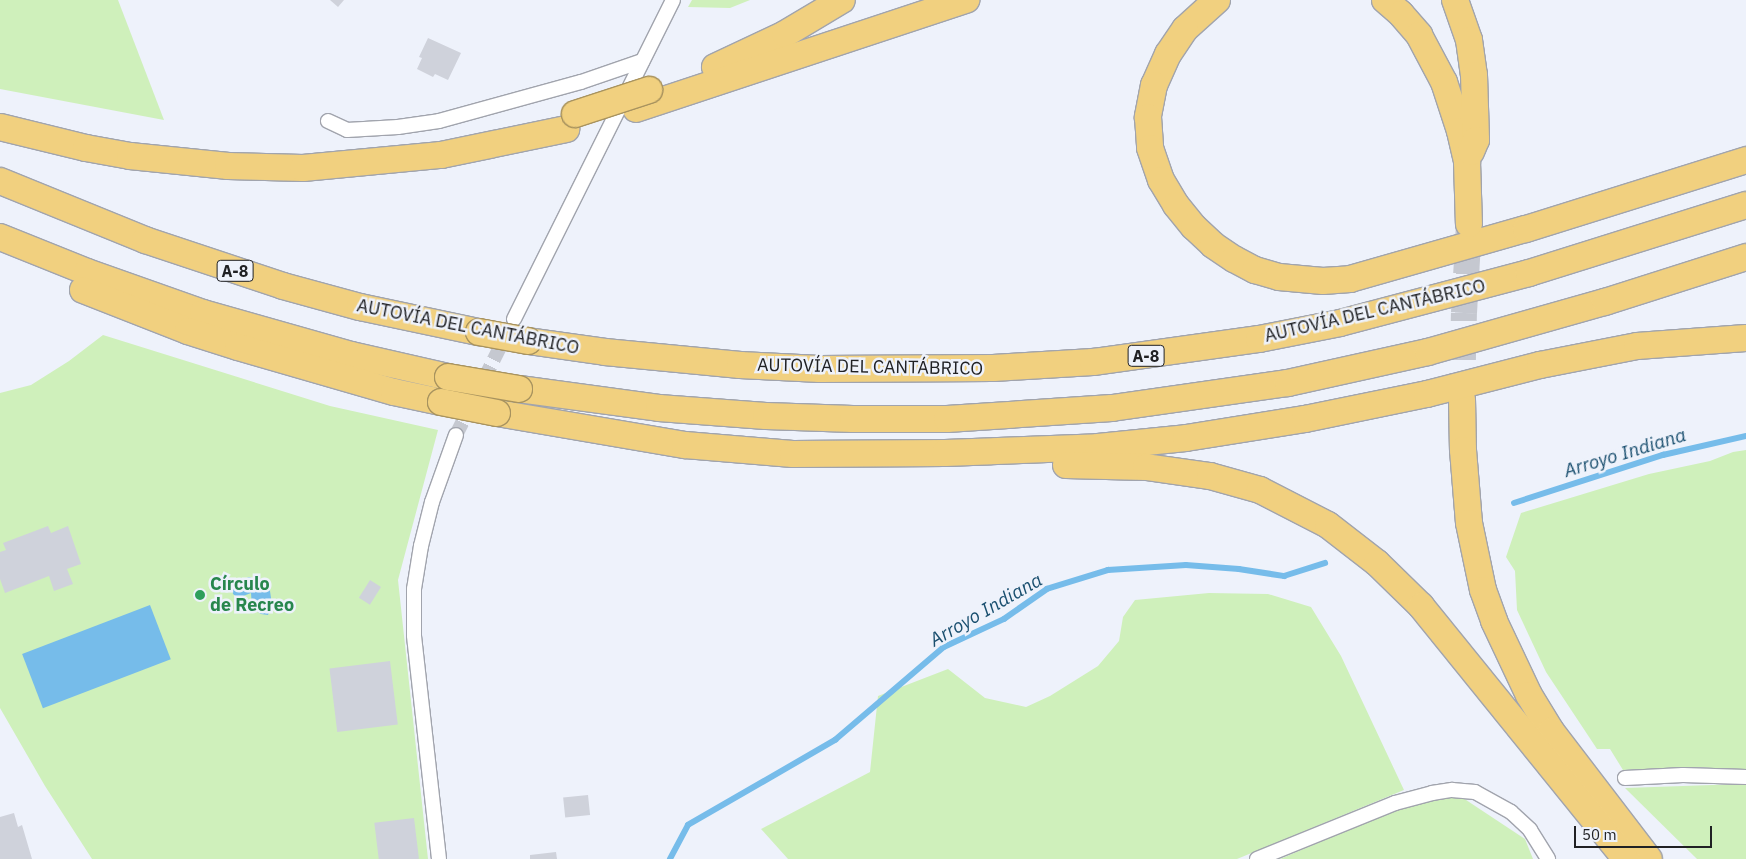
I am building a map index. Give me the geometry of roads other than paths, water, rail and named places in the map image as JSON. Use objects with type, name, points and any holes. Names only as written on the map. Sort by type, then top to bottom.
[{"type":"highway","points":[[643,100],[682,80],[754,49],[812,19],[842,0]]},
{"type":"highway","points":[[0,128],[86,148],[176,162],[267,168],[340,166],[570,121],[966,0]]},
{"type":"highway","points":[[1216,0],[1185,29],[1168,54],[1154,85],[1148,117],[1150,148],[1161,180],[1176,205],[1194,227],[1213,245],[1234,259],[1271,275],[1323,281],[1350,279],[1526,229],[1746,160]]},
{"type":"highway","points":[[1385,0],[1419,34],[1434,59],[1453,106],[1466,162],[1470,224]]},
{"type":"highway","points":[[1456,0],[1469,40],[1474,75],[1476,140],[1466,162]]},
{"type":"highway","name":"AUTOVÍA DEL CANTÁBRICO","points":[[0,181],[145,240],[283,286],[360,307],[528,341],[605,352],[740,366],[820,369],[993,368],[1093,362],[1259,339],[1340,323],[1529,274],[1746,205]]},
{"type":"highway","points":[[0,237],[87,272],[203,313],[351,355],[448,377],[518,389],[659,408],[853,419],[948,419],[1037,415],[1120,407],[1288,382],[1409,357],[1595,305],[1746,257]]},
{"type":"highway","points":[[0,254],[188,331],[297,365],[394,392],[497,413],[685,445],[793,454],[862,464],[1146,467],[1210,476],[1260,490],[1314,516],[1351,542],[1421,606],[1626,859]]},
{"type":"highway","points":[[793,454],[916,454],[1098,447],[1186,438],[1250,429],[1373,406],[1540,366],[1637,346],[1746,338]]},
{"type":"highway","points":[[1462,399],[1462,450],[1468,523],[1483,590],[1494,621],[1529,696],[1551,731],[1649,859]]},
{"type":"street","points":[[514,319],[673,0]]},
{"type":"street","points":[[328,121],[347,130],[398,127],[439,121],[582,82],[642,62]]},
{"type":"street","points":[[439,859],[414,635],[414,589],[421,546],[432,502],[456,435]]},
{"type":"street","points":[[1625,778],[1683,775],[1746,777]]},
{"type":"street","points":[[1257,859],[1395,803],[1432,792],[1452,790],[1475,792],[1510,812],[1530,830],[1548,859]]},
{"type":"water","points":[[249,577],[264,583],[270,591],[272,605],[268,615],[261,614],[252,608],[251,593],[238,598],[233,594],[232,588],[237,582]]},
{"type":"water","points":[[150,605],[171,659],[43,708],[22,654]]},
{"type":"waterway","name":"Arroyo Indiana","points":[[1514,503],[1663,455],[1746,436]]},
{"type":"waterway","name":"Arroyo Indiana","points":[[670,859],[688,825],[835,740],[944,647],[1004,619],[1047,589],[1108,570],[1186,565],[1239,569],[1284,576],[1325,563]]},
{"type":"tunnel","points":[[1462,399],[1469,224]]},
{"type":"tunnel","points":[[456,435],[507,333]]},
{"type":"place","name":"Círculo de Recreo","points":[[200,595]]}]
